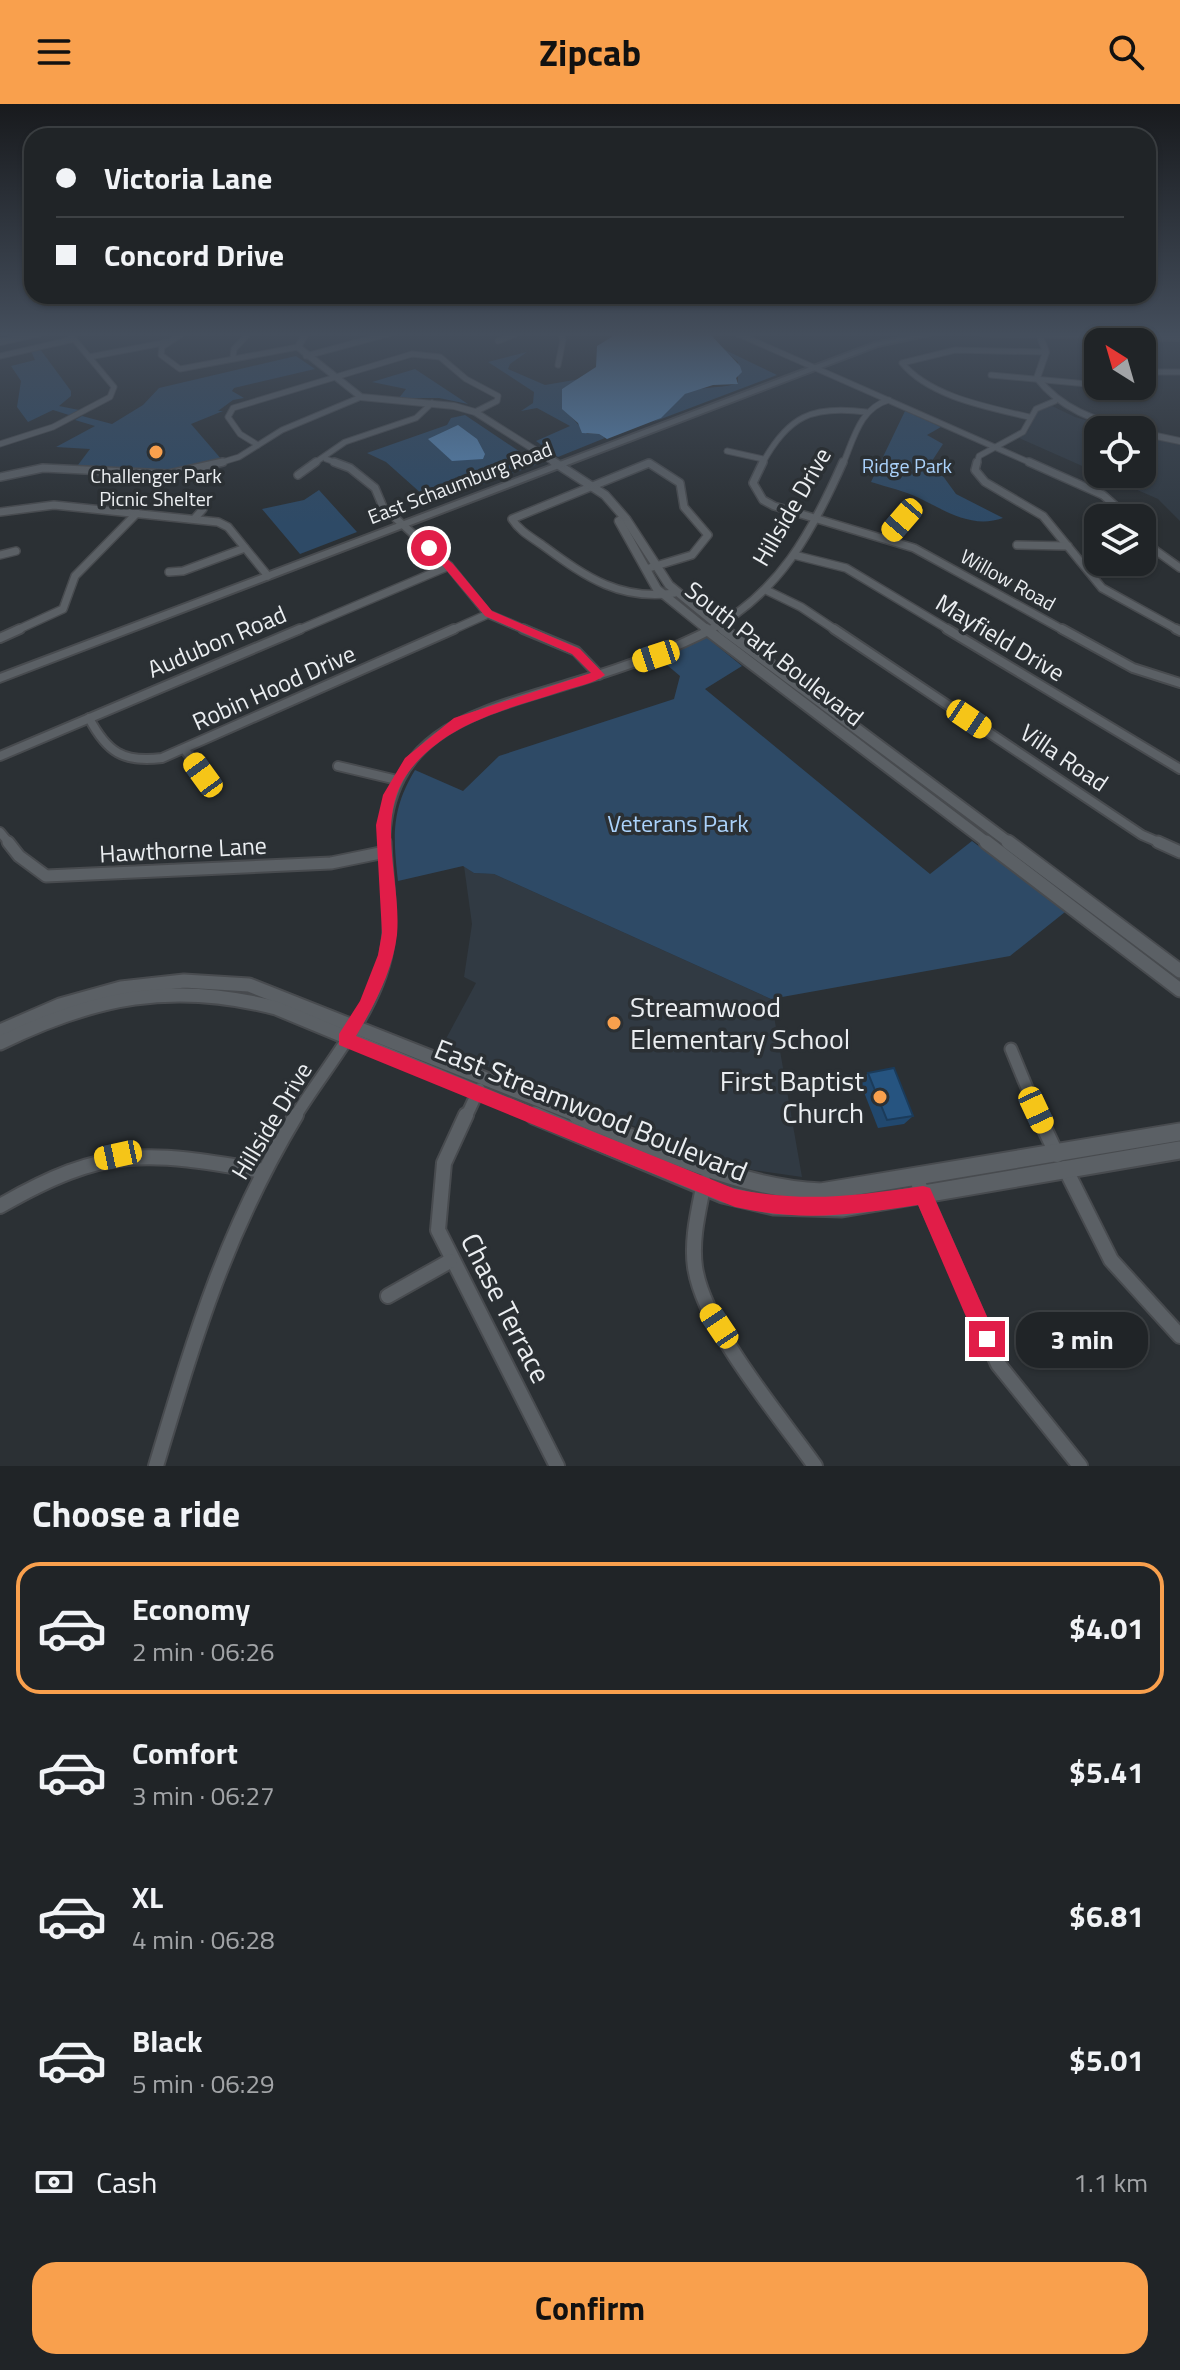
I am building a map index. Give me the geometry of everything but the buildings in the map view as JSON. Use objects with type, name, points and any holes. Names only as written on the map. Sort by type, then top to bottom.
[{"type":"main road","name":"East Schaumburg Road","points":[[0,678],[737,397]]},
{"type":"street","points":[[0,444],[53,427],[110,397]]},
{"type":"street","points":[[258,445],[245,439],[228,417],[233,408],[263,397]]},
{"type":"street","points":[[0,477],[43,468],[169,474],[194,471],[239,457],[282,430],[361,397],[432,403],[475,412],[497,401],[498,397]]},
{"type":"street","points":[[881,397],[1103,495],[1113,504]]},
{"type":"street","points":[[961,397],[985,407],[1029,417]]},
{"type":"street","points":[[1052,397],[1055,401],[1094,416]]},
{"type":"street","points":[[727,451],[763,459],[792,422],[815,409],[836,406],[866,412],[875,404],[889,400]]},
{"type":"street","points":[[1055,401],[1036,409],[1023,432],[976,459],[975,470],[979,476],[1043,516],[1102,588],[1180,631]]},
{"type":"street","points":[[298,475],[326,459],[345,442],[416,418],[432,403]]},
{"type":"street","name":"South Park Boulevard","points":[[475,412],[557,466],[559,472],[587,487],[613,511],[650,568],[663,596],[1013,846],[1180,971]]},
{"type":"street","name":"Hillside Drive","points":[[156,1466],[213,1281],[263,1171],[345,1040],[378,979],[389,933],[383,825],[397,780],[423,748],[458,721],[656,656],[710,627],[766,590],[794,555],[815,518],[866,412]]},
{"type":"street","points":[[1156,436],[1178,440],[1180,431]]},
{"type":"street","points":[[326,459],[350,468],[375,488],[383,507],[449,566],[488,614],[576,651],[599,675]]},
{"type":"street","name":"Willow Road","points":[[763,459],[753,483],[762,499],[781,510],[887,537],[1133,668],[1180,683]]},
{"type":"street","points":[[650,568],[682,561],[706,544],[708,535],[684,507],[680,483],[649,463],[512,519],[515,525],[580,576],[624,594],[648,598],[675,593]]},
{"type":"street","points":[[0,512],[41,505],[195,518],[228,527],[268,576]]},
{"type":"street","points":[[195,518],[203,509]]},
{"type":"street","points":[[0,638],[63,609],[75,576],[137,513]]},
{"type":"street","points":[[887,537],[902,520]]},
{"type":"street","points":[[1017,545],[1068,546]]},
{"type":"street","points":[[169,572],[183,571],[245,548]]},
{"type":"street","points":[[0,555],[16,551]]},
{"type":"street","points":[[1156,551],[1180,568]]},
{"type":"street","name":"Mayfield Drive","points":[[794,555],[846,568],[1180,769]]},
{"type":"street","name":"Audubon Road","points":[[0,756],[449,566]]},
{"type":"street","name":"South Park Boulevard","points":[[650,568],[710,627],[1180,990]]},
{"type":"street","name":"Villa Road","points":[[766,590],[801,607],[1142,835],[1180,852]]},
{"type":"street","name":"Robin Hood Drive","points":[[89,718],[104,747],[117,756],[151,760],[185,750],[488,614]]},
{"type":"street","points":[[185,750],[203,775]]},
{"type":"street","points":[[338,766],[397,780]]},
{"type":"street","name":"Hawthorne Lane","points":[[0,832],[19,856],[46,876],[331,863],[385,852]]},
{"type":"street","points":[[1003,856],[1013,846]]},
{"type":"street","name":"East Streamwood Boulevard","points":[[0,1031],[45,1009],[99,991],[143,983],[197,980],[249,985],[354,1024],[480,1086],[704,1186],[761,1204],[807,1209],[851,1207],[1180,1150]]},
{"type":"street","name":"East Streamwood Boulevard","points":[[0,1043],[81,1008],[166,992],[243,998],[276,1008],[345,1040],[707,1167],[771,1188],[810,1193],[838,1192],[1180,1132]]},
{"type":"street","points":[[1011,1049],[1015,1066],[1056,1154],[1111,1260],[1180,1336]]},
{"type":"street","name":"Chase Terrace","points":[[480,1086],[444,1163],[438,1230],[450,1261],[557,1466]]},
{"type":"street","points":[[0,1206],[63,1171],[118,1155],[178,1156],[263,1171]]},
{"type":"street","points":[[707,1167],[695,1232],[695,1270],[710,1312],[815,1466]]},
{"type":"street","points":[[916,1178],[998,1364],[1080,1466]]},
{"type":"street","points":[[388,1296],[450,1261]]},
{"type":"shaded area","points":[[562,397],[682,397],[661,418],[607,439],[599,434],[582,433],[578,423],[562,409]]},
{"type":"shaded area","points":[[1052,406],[1084,420],[1084,467],[1019,438],[1028,431],[1037,412]]},
{"type":"shaded area","points":[[458,425],[477,439],[485,454],[483,459],[452,461],[428,439]]},
{"type":"shaded area","points":[[1156,439],[1180,445],[1180,521],[1158,499],[1133,488],[1156,488]]},
{"type":"shaded area","name":"Streamwood Elementary School","points":[[464,866],[474,873],[494,874],[771,999],[802,1177],[753,1170],[713,1158],[441,1048],[476,983],[464,977],[472,924]]},
{"type":"green space","points":[[19,397],[70,397],[59,406],[79,410],[69,415],[53,410],[28,422],[17,407]]},
{"type":"green space","points":[[151,397],[244,398],[233,400],[218,411],[223,411],[191,424],[222,460],[164,472],[78,465],[90,449],[56,447],[95,426],[75,420],[82,416],[112,424]]},
{"type":"green space","points":[[457,397],[468,404],[439,398],[399,398]]},
{"type":"green space","points":[[534,397],[562,397],[562,407],[587,434],[599,434],[605,438],[558,457],[536,441],[570,426],[537,408],[521,411],[533,403]]},
{"type":"green space","points":[[682,397],[720,397],[653,422]]},
{"type":"green space","name":"Ridge Park","points":[[905,411],[941,427],[927,435],[943,444],[932,461],[956,494],[1003,518],[970,520],[908,493],[871,482]]},
{"type":"green space","points":[[465,415],[538,464],[432,503],[386,462],[367,453],[447,425],[451,418]]},
{"type":"green space","points":[[319,490],[357,532],[300,554],[262,509],[304,500]]},
{"type":"green space","name":"Veterans Park","points":[[705,636],[742,666],[705,689],[930,874],[972,841],[1065,912],[1010,956],[771,999],[494,874],[474,873],[463,866],[398,881],[396,824],[402,798],[415,770],[463,791],[499,756],[674,699],[680,676],[660,659]]},
{"type":"place","name":"Challenger Park Picnic Shelter","points":[[156,452]]},
{"type":"place","name":"Streamwood Elementary School","points":[[614,1023]]},
{"type":"place","name":"First Baptist Church","points":[[880,1097]]},
{"type":"route","points":[[429,548],[449,566],[488,614],[576,651],[599,675],[458,721],[409,761],[390,795],[383,825],[389,933],[385,955],[366,1005],[345,1040],[735,1198],[774,1206],[827,1209],[923,1195],[987,1339]]}]
